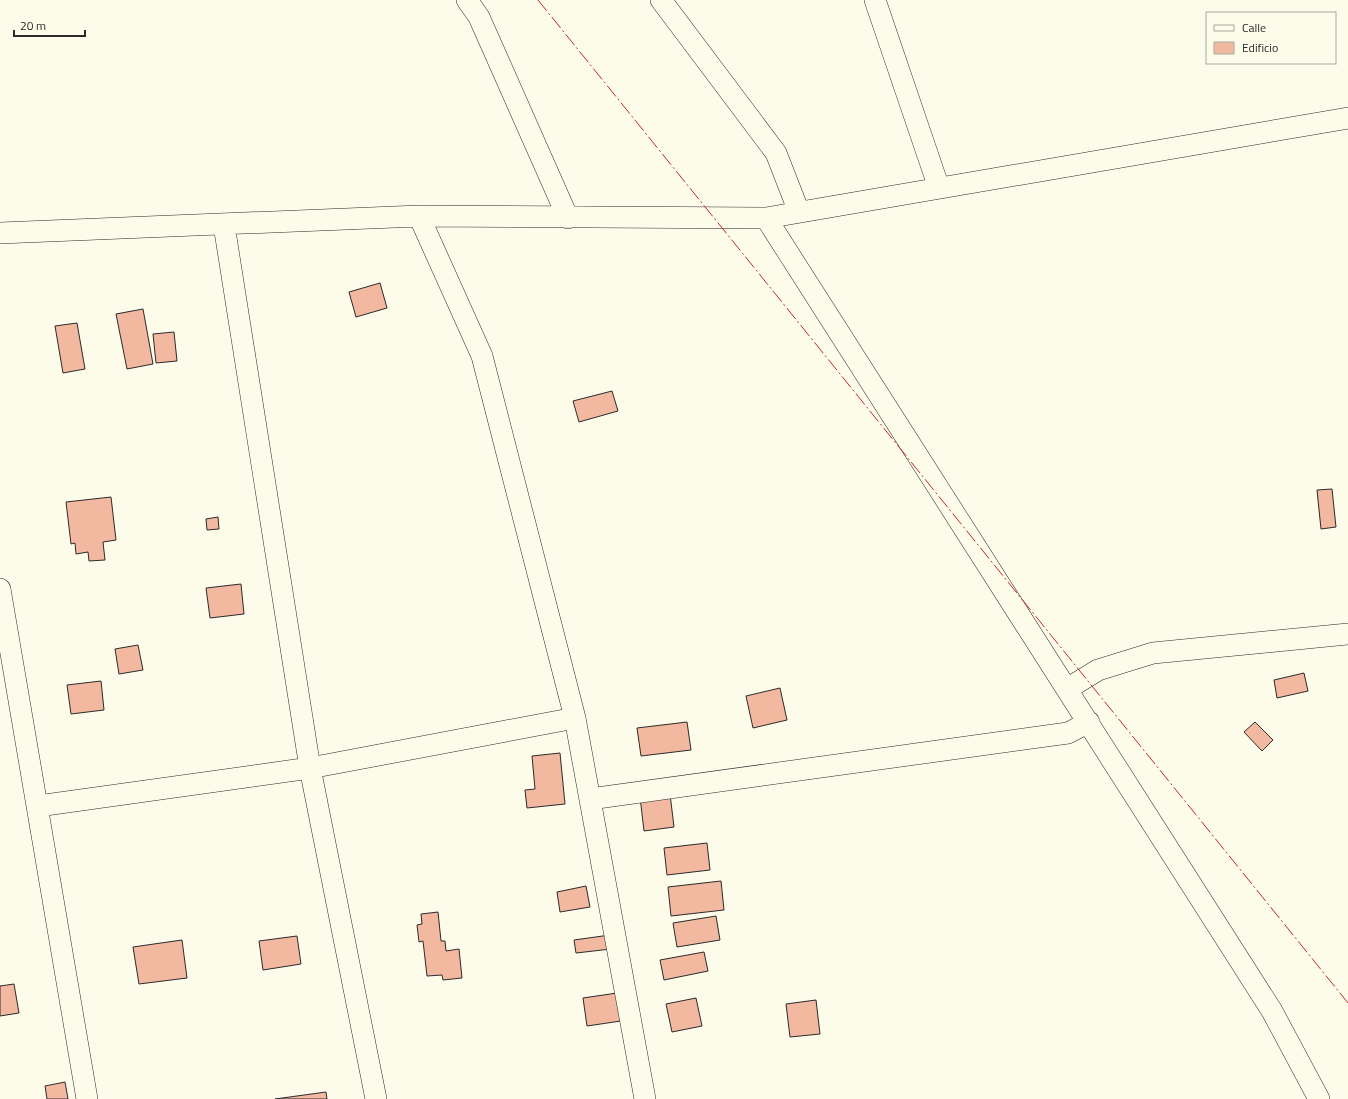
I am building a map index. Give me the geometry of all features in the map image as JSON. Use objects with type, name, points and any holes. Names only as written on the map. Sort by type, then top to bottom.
[{"type":"street","points":[[466,0],[479,17],[568,218]]},
{"type":"street","points":[[661,0],[776,153],[799,212]]},
{"type":"street","points":[[875,0],[939,188]]},
{"type":"street","points":[[0,233],[419,216],[766,218],[1348,118]]},
{"type":"street","points":[[419,216],[482,356],[575,718],[646,1099]]},
{"type":"street","points":[[766,218],[1272,1011],[1319,1099]]},
{"type":"street","points":[[224,224],[310,768],[376,1099]]},
{"type":"street","points":[[0,589],[88,1099]]},
{"type":"street","points":[[1067,689],[1098,670],[1153,653],[1348,634]]},
{"type":"street","points":[[38,806],[310,768],[575,718]]},
{"type":"street","points":[[590,800],[1068,733],[1088,722]]},
{"type":"building","points":[[380,283],[387,308],[356,317],[349,292]]},
{"type":"building","points":[[143,309],[153,364],[127,369],[116,314]]},
{"type":"building","points":[[77,323],[85,369],[63,373],[55,326]]},
{"type":"building","points":[[174,332],[177,361],[156,363],[153,334]]},
{"type":"building","points":[[612,391],[618,411],[579,422],[573,401]]},
{"type":"building","points":[[1332,489],[1336,527],[1321,529],[1317,490]]},
{"type":"building","points":[[111,497],[116,540],[103,542],[105,560],[89,561],[88,552],[76,554],[75,543],[71,544],[66,502]]},
{"type":"building","points":[[218,517],[219,529],[207,530],[206,519]]},
{"type":"building","points":[[241,584],[244,614],[210,618],[206,588]]},
{"type":"building","points":[[138,645],[143,670],[119,674],[115,649]]},
{"type":"building","points":[[1304,673],[1308,691],[1277,698],[1274,680]]},
{"type":"building","points":[[101,681],[104,710],[71,714],[67,685]]},
{"type":"building","points":[[780,688],[787,720],[753,728],[746,696]]},
{"type":"building","points":[[687,722],[691,750],[641,756],[637,728]]},
{"type":"building","points":[[1255,722],[1273,740],[1262,751],[1244,732]]},
{"type":"building","points":[[560,753],[565,804],[527,808],[525,790],[535,789],[532,756]]},
{"type":"building","points":[[670,794],[674,827],[644,831],[640,797]]},
{"type":"building","points":[[707,843],[710,870],[667,875],[664,848]]},
{"type":"building","points":[[721,881],[724,910],[671,916],[668,887]]},
{"type":"building","points":[[586,886],[590,907],[560,912],[557,892]]},
{"type":"building","points":[[438,912],[441,941],[445,941],[446,951],[459,949],[462,978],[443,980],[442,975],[427,976],[423,941],[419,942],[417,925],[422,924],[421,914]]},
{"type":"building","points":[[716,916],[720,940],[677,947],[673,923]]},
{"type":"building","points":[[610,935],[611,949],[576,953],[574,940]]},
{"type":"building","points":[[297,936],[301,964],[263,970],[259,941]]},
{"type":"building","points":[[182,940],[187,978],[139,984],[133,947]]},
{"type":"building","points":[[704,952],[708,971],[664,980],[660,960]]},
{"type":"building","points":[[14,984],[19,1013],[0,1016],[0,986]]},
{"type":"building","points":[[617,993],[621,1021],[587,1026],[583,998]]},
{"type":"building","points":[[696,998],[702,1026],[672,1032],[666,1004]]},
{"type":"building","points":[[816,1000],[820,1034],[790,1037],[786,1004]]},
{"type":"building","points":[[65,1082],[68,1099],[47,1099],[45,1086]]},
{"type":"building","points":[[326,1092],[327,1099],[275,1099]]},
{"type":"power","points":[[538,0],[1348,1003]]}]
